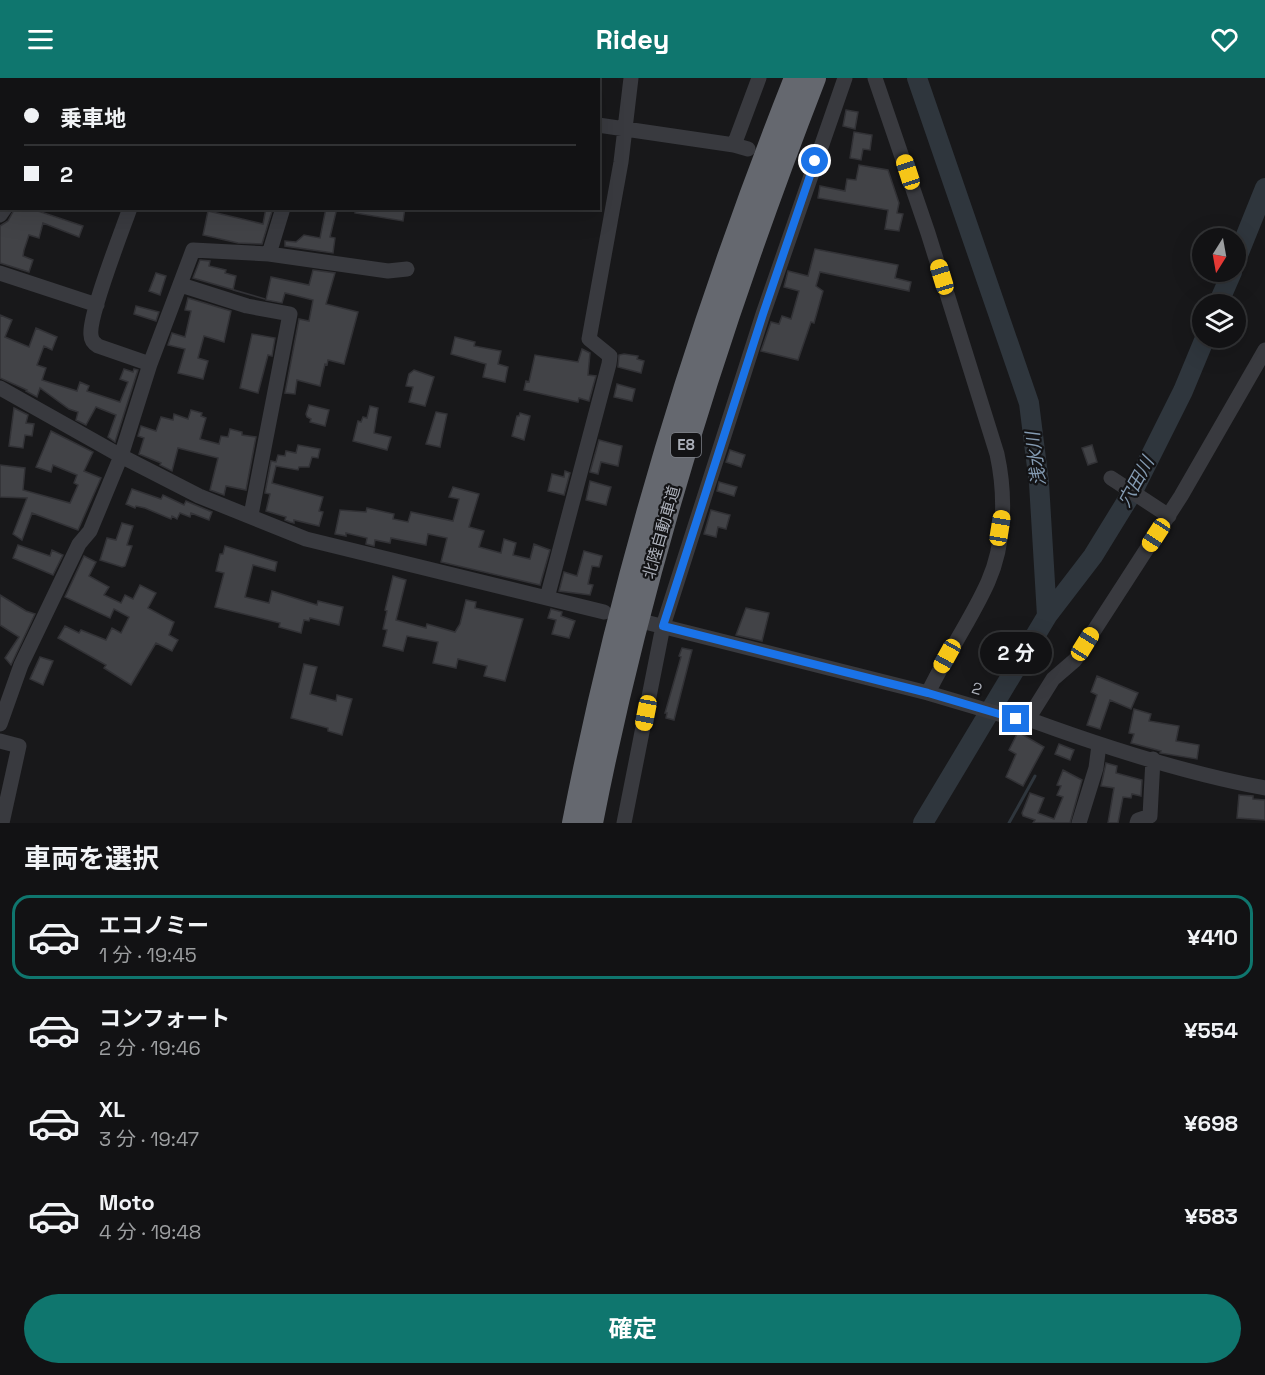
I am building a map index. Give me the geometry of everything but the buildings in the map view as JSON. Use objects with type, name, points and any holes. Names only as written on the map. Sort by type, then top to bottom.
[{"type":"highway","name":"北陸自動車道","points":[[573,823],[610,652],[666,445],[716,290],[795,78]]},
{"type":"highway","name":"北陸自動車道","points":[[592,823],[636,626],[687,441],[739,282],[815,78]]},
{"type":"street","points":[[547,598],[609,364],[610,356],[589,339],[625,130],[631,78]]},
{"type":"street","points":[[600,125],[741,147],[759,78]]},
{"type":"street","points":[[624,823],[663,626],[812,160],[845,78]]},
{"type":"street","points":[[875,78],[928,233],[1002,475],[1003,511],[995,562],[988,582],[928,693]]},
{"type":"street","points":[[129,210],[96,305],[90,333],[93,343],[150,364]]},
{"type":"street","points":[[269,254],[282,210]]},
{"type":"street","points":[[0,724],[21,665],[80,544],[90,531],[121,456],[150,364],[193,250],[269,254],[388,271],[407,269]]},
{"type":"street","points":[[0,273],[96,305]]},
{"type":"street","points":[[181,285],[247,306],[290,314],[250,515]]},
{"type":"street","points":[[1022,719],[1053,679],[1075,660],[1217,438],[1265,350]]},
{"type":"street","points":[[0,388],[121,456],[199,496],[306,539],[604,612]]},
{"type":"street","points":[[1111,478],[1167,515]]},
{"type":"street","name":"2","points":[[645,622],[928,693],[1022,719],[1100,745],[1238,783],[1265,788]]},
{"type":"street","points":[[0,741],[20,746],[2,823]]},
{"type":"street","points":[[1079,823],[1092,783],[1100,745]]},
{"type":"street","points":[[1137,823],[1138,820],[1150,816],[1153,759]]},
{"type":"waterway","name":"浅水川","points":[[917,78],[1029,403],[1039,483],[1047,616]]},
{"type":"waterway","name":"穴田川","points":[[1246,235],[1265,188]]},
{"type":"waterway","name":"穴田川","points":[[1222,294],[1228,282]]},
{"type":"waterway","name":"穴田川","points":[[923,823],[1047,616],[1093,556],[1133,491],[1183,391],[1201,348]]},
{"type":"waterway","points":[[1009,823],[1035,776]]},
{"type":"tunnel","points":[[779,154],[808,159]]},
{"type":"route","points":[[815,161],[763,314],[663,626],[928,693],[1016,719]]}]
